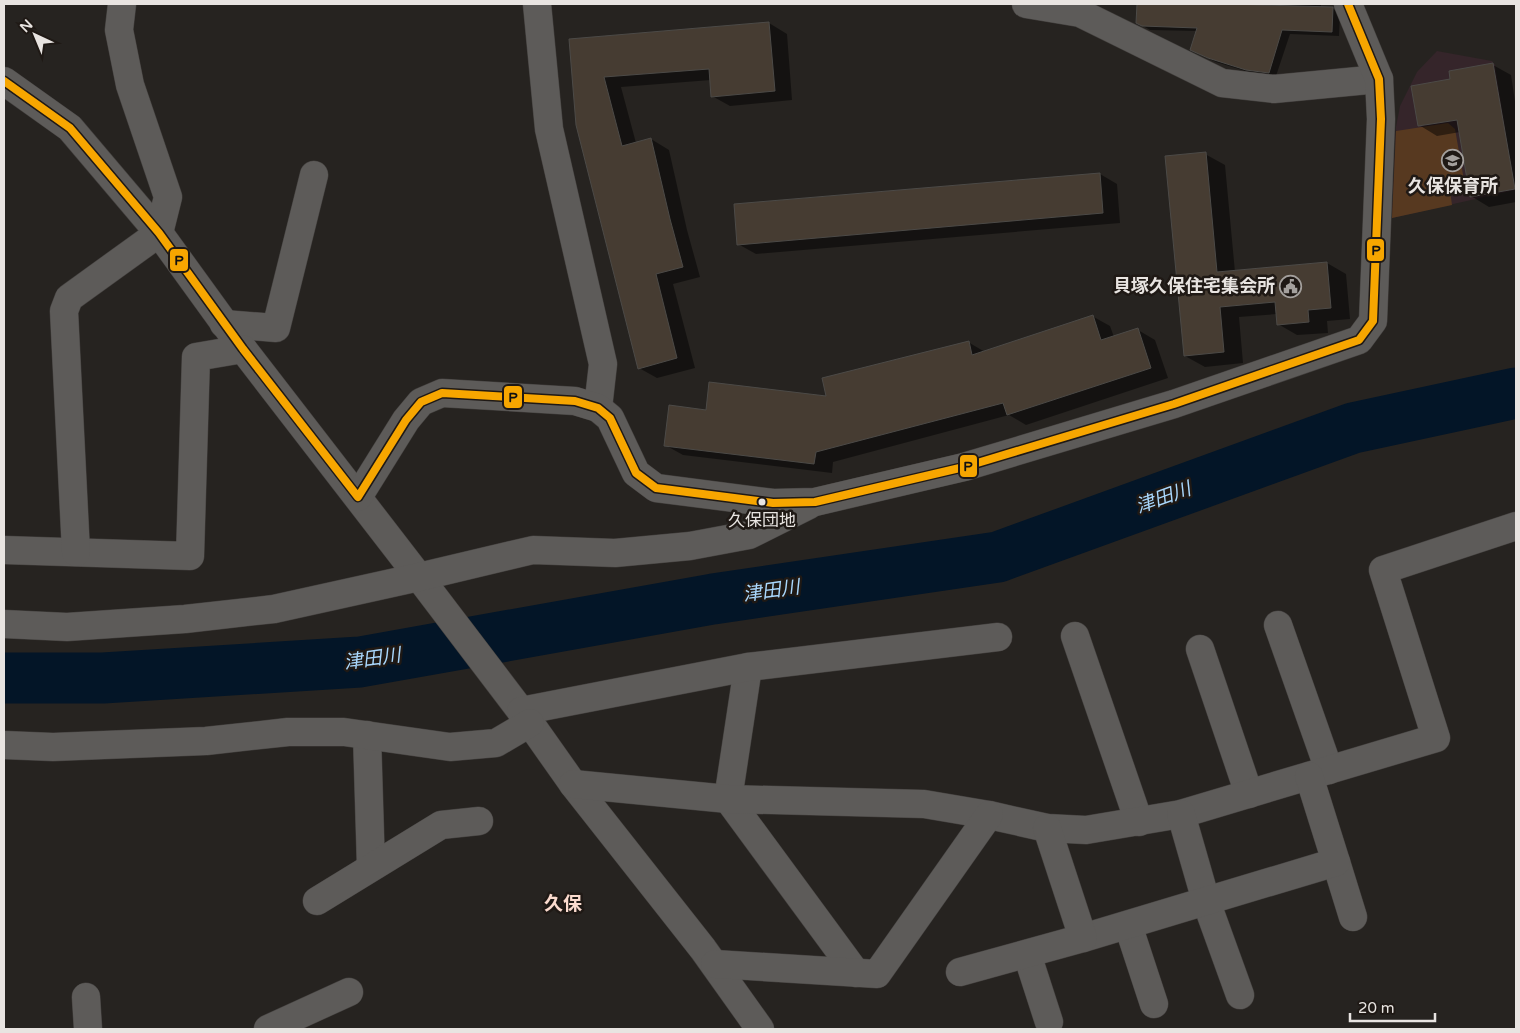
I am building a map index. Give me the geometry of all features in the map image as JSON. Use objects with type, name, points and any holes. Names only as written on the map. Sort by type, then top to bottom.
[{"type":"street","points":[[76,552],[64,311],[69,298],[159,233],[168,197],[130,85],[119,30],[122,4]]},
{"type":"street","points":[[537,4],[549,130],[603,364],[598,408]]},
{"type":"street","points":[[1026,4],[1080,13],[1222,83],[1274,89],[1380,79]]},
{"type":"street","points":[[358,497],[406,420],[421,402],[442,393],[575,401],[598,408],[610,418],[636,473],[656,488],[773,503],[815,502],[983,461],[1174,404],[1359,340],[1373,321],[1381,119],[1380,79],[1348,4]]},
{"type":"street","points":[[4,81],[70,128],[159,233],[224,324],[419,577],[573,784],[715,964],[760,1029]]},
{"type":"street","points":[[224,324],[276,328],[314,175]]},
{"type":"street","points":[[4,550],[190,556],[196,358],[243,349]]},
{"type":"street","points":[[4,624],[67,627],[184,619],[274,609],[533,550],[615,553],[690,546],[741,537],[749,535],[815,502]]},
{"type":"street","points":[[573,784],[728,799],[924,804],[989,815],[1047,828],[1086,830],[1181,814],[1436,738],[1383,570],[1516,526]]},
{"type":"street","points":[[1278,625],[1319,773],[1336,862],[1353,917]]},
{"type":"street","points":[[1075,636],[1139,822]]},
{"type":"street","points":[[4,745],[53,747],[206,741],[288,732],[344,732],[450,747],[496,743],[525,717],[748,666],[998,637]]},
{"type":"street","points":[[1200,649],[1249,794]]},
{"type":"street","points":[[748,666],[728,799],[856,973]]},
{"type":"street","points":[[367,735],[371,867]]},
{"type":"street","points":[[1181,814],[1206,901],[1240,995]]},
{"type":"street","points":[[715,964],[877,974],[989,815]]},
{"type":"street","points":[[317,901],[441,825],[479,821]]},
{"type":"street","points":[[1047,828],[1083,938]]},
{"type":"street","points":[[960,972],[1128,926],[1336,862]]},
{"type":"street","points":[[1128,926],[1154,1004]]},
{"type":"street","points":[[1027,954],[1049,1022]]},
{"type":"street","points":[[268,1029],[349,992]]},
{"type":"street","points":[[86,997],[88,1029]]},
{"type":"shaded area","name":"久保保育所","points":[[1437,51],[1492,61],[1495,65],[1515,190],[1392,218],[1396,127],[1400,106],[1417,72]]},
{"type":"shaded area","points":[[1448,123],[1455,129],[1465,186],[1450,190],[1452,205],[1392,218],[1396,131]]},
{"type":"building","points":[[1137,4],[1333,7],[1332,32],[1282,30],[1269,73],[1246,70],[1190,50],[1197,28],[1142,26],[1136,23]]},
{"type":"building","points":[[769,22],[775,91],[711,97],[709,69],[604,77],[622,146],[651,138],[683,267],[656,274],[677,358],[638,369],[576,125],[569,39]]},
{"type":"building","points":[[1493,63],[1515,189],[1470,197],[1457,120],[1418,126],[1411,86],[1450,79],[1449,71]]},
{"type":"building","points":[[1206,152],[1217,272],[1327,262],[1331,308],[1308,310],[1309,322],[1277,325],[1275,302],[1220,307],[1224,352],[1184,356],[1165,156]]},
{"type":"building","points":[[1100,173],[1103,213],[737,245],[734,204]]},
{"type":"building","points":[[1093,315],[1101,340],[1138,328],[1151,368],[1007,415],[1003,403],[816,452],[814,464],[664,446],[669,405],[706,410],[709,382],[826,396],[822,378],[969,341],[972,355]]},
{"type":"waterway","name":"津田川","points":[[4,678],[103,678],[360,662],[713,599],[998,557],[1353,428],[1516,393]]},
{"type":"transit line","name":"P","points":[[4,81],[70,128],[159,233],[243,349],[358,497],[406,420],[421,402],[442,393],[575,401],[598,408],[610,418],[636,473],[656,488],[773,503],[815,502],[964,467],[1174,404],[1359,340],[1373,321],[1381,119],[1379,79],[1348,4]]},
{"type":"place","name":"久保保育所","points":[[1453,161]]},
{"type":"place","name":"貝塚久保住宅集会所","points":[[1291,286]]},
{"type":"place","name":"久保団地","points":[[762,502]]},
{"type":"district","name":"久保","points":[[563,903]]}]
